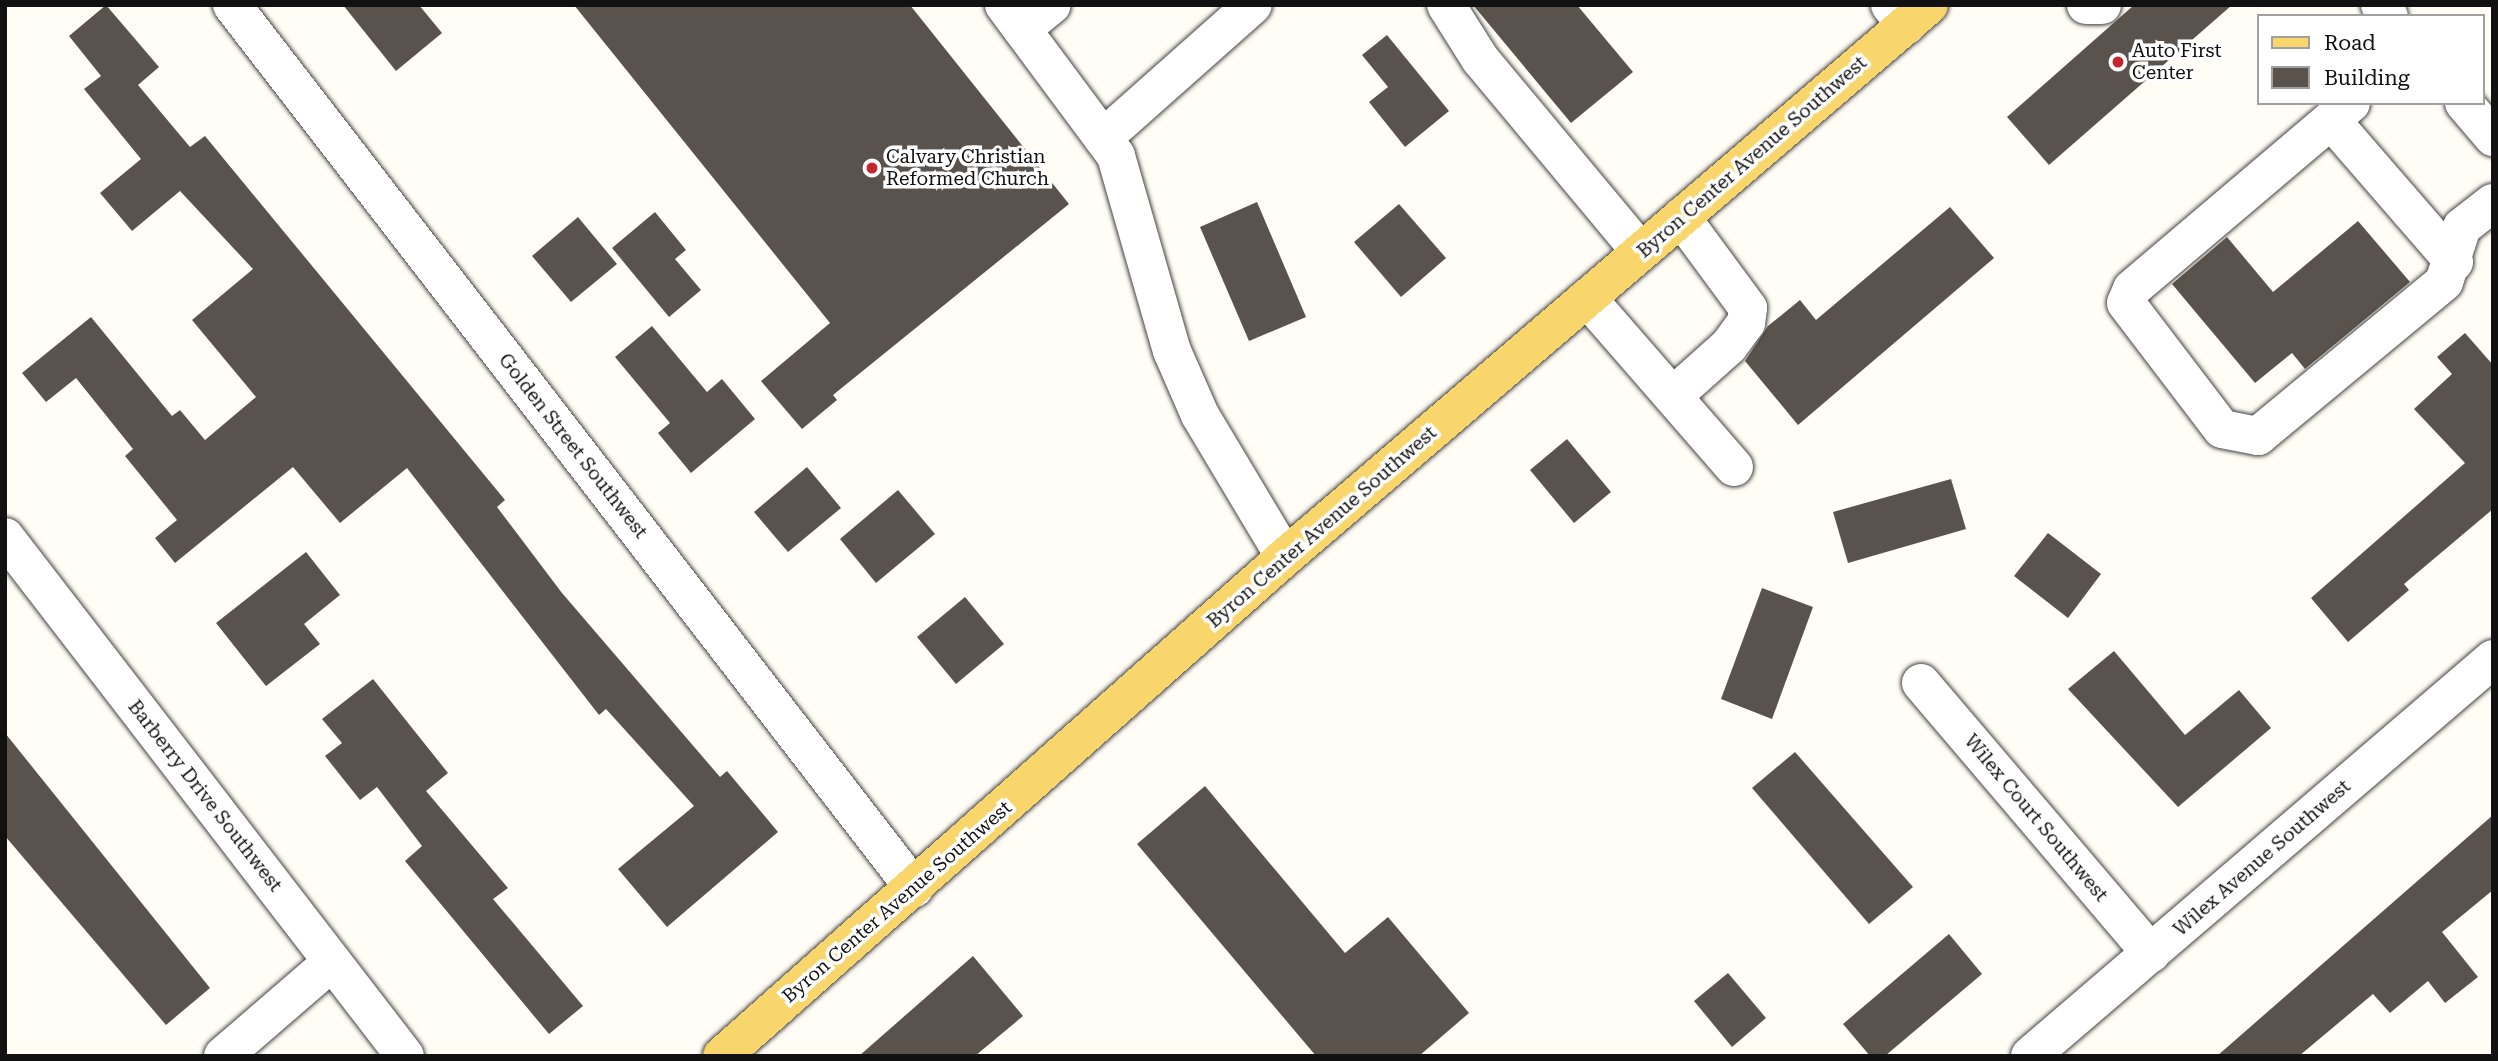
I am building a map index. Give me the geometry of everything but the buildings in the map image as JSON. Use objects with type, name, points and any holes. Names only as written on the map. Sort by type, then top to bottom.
[{"type":"main road","name":"Byron Center Avenue Southwest","points":[[722,1056],[1285,557],[1681,217],[1908,12]]},
{"type":"street","name":"Golden Street Southwest","points":[[232,5],[914,888]]},
{"type":"street","points":[[1052,5],[1013,17],[1116,156],[1172,351],[1194,402],[1285,557]]},
{"type":"street","points":[[1103,138],[1253,5]]},
{"type":"street","points":[[1446,5],[1480,59],[1641,252]]},
{"type":"street","points":[[2086,5],[2102,5]]},
{"type":"street","points":[[2466,105],[2493,137]]},
{"type":"street","points":[[2454,261],[2341,112],[2132,289],[2126,303],[2222,429],[2258,436],[2444,282],[2454,261],[2462,228],[2493,203]]},
{"type":"street","points":[[1673,396],[1729,346],[1746,323],[1748,308],[1681,217]]},
{"type":"street","points":[[1587,298],[1734,467]]},
{"type":"street","name":"Barberry Drive Southwest","points":[[5,537],[405,1056]]},
{"type":"street","name":"Wilex Avenue Southwest","points":[[2030,1056],[2493,659]]},
{"type":"street","name":"Wilex Court Southwest","points":[[1921,683],[2151,953]]},
{"type":"street","points":[[223,1056],[332,962]]},
{"type":"place","name":"Auto First Center","points":[[2118,62]]},
{"type":"place","name":"Calvary Christian Reformed Church","points":[[872,168]]}]
